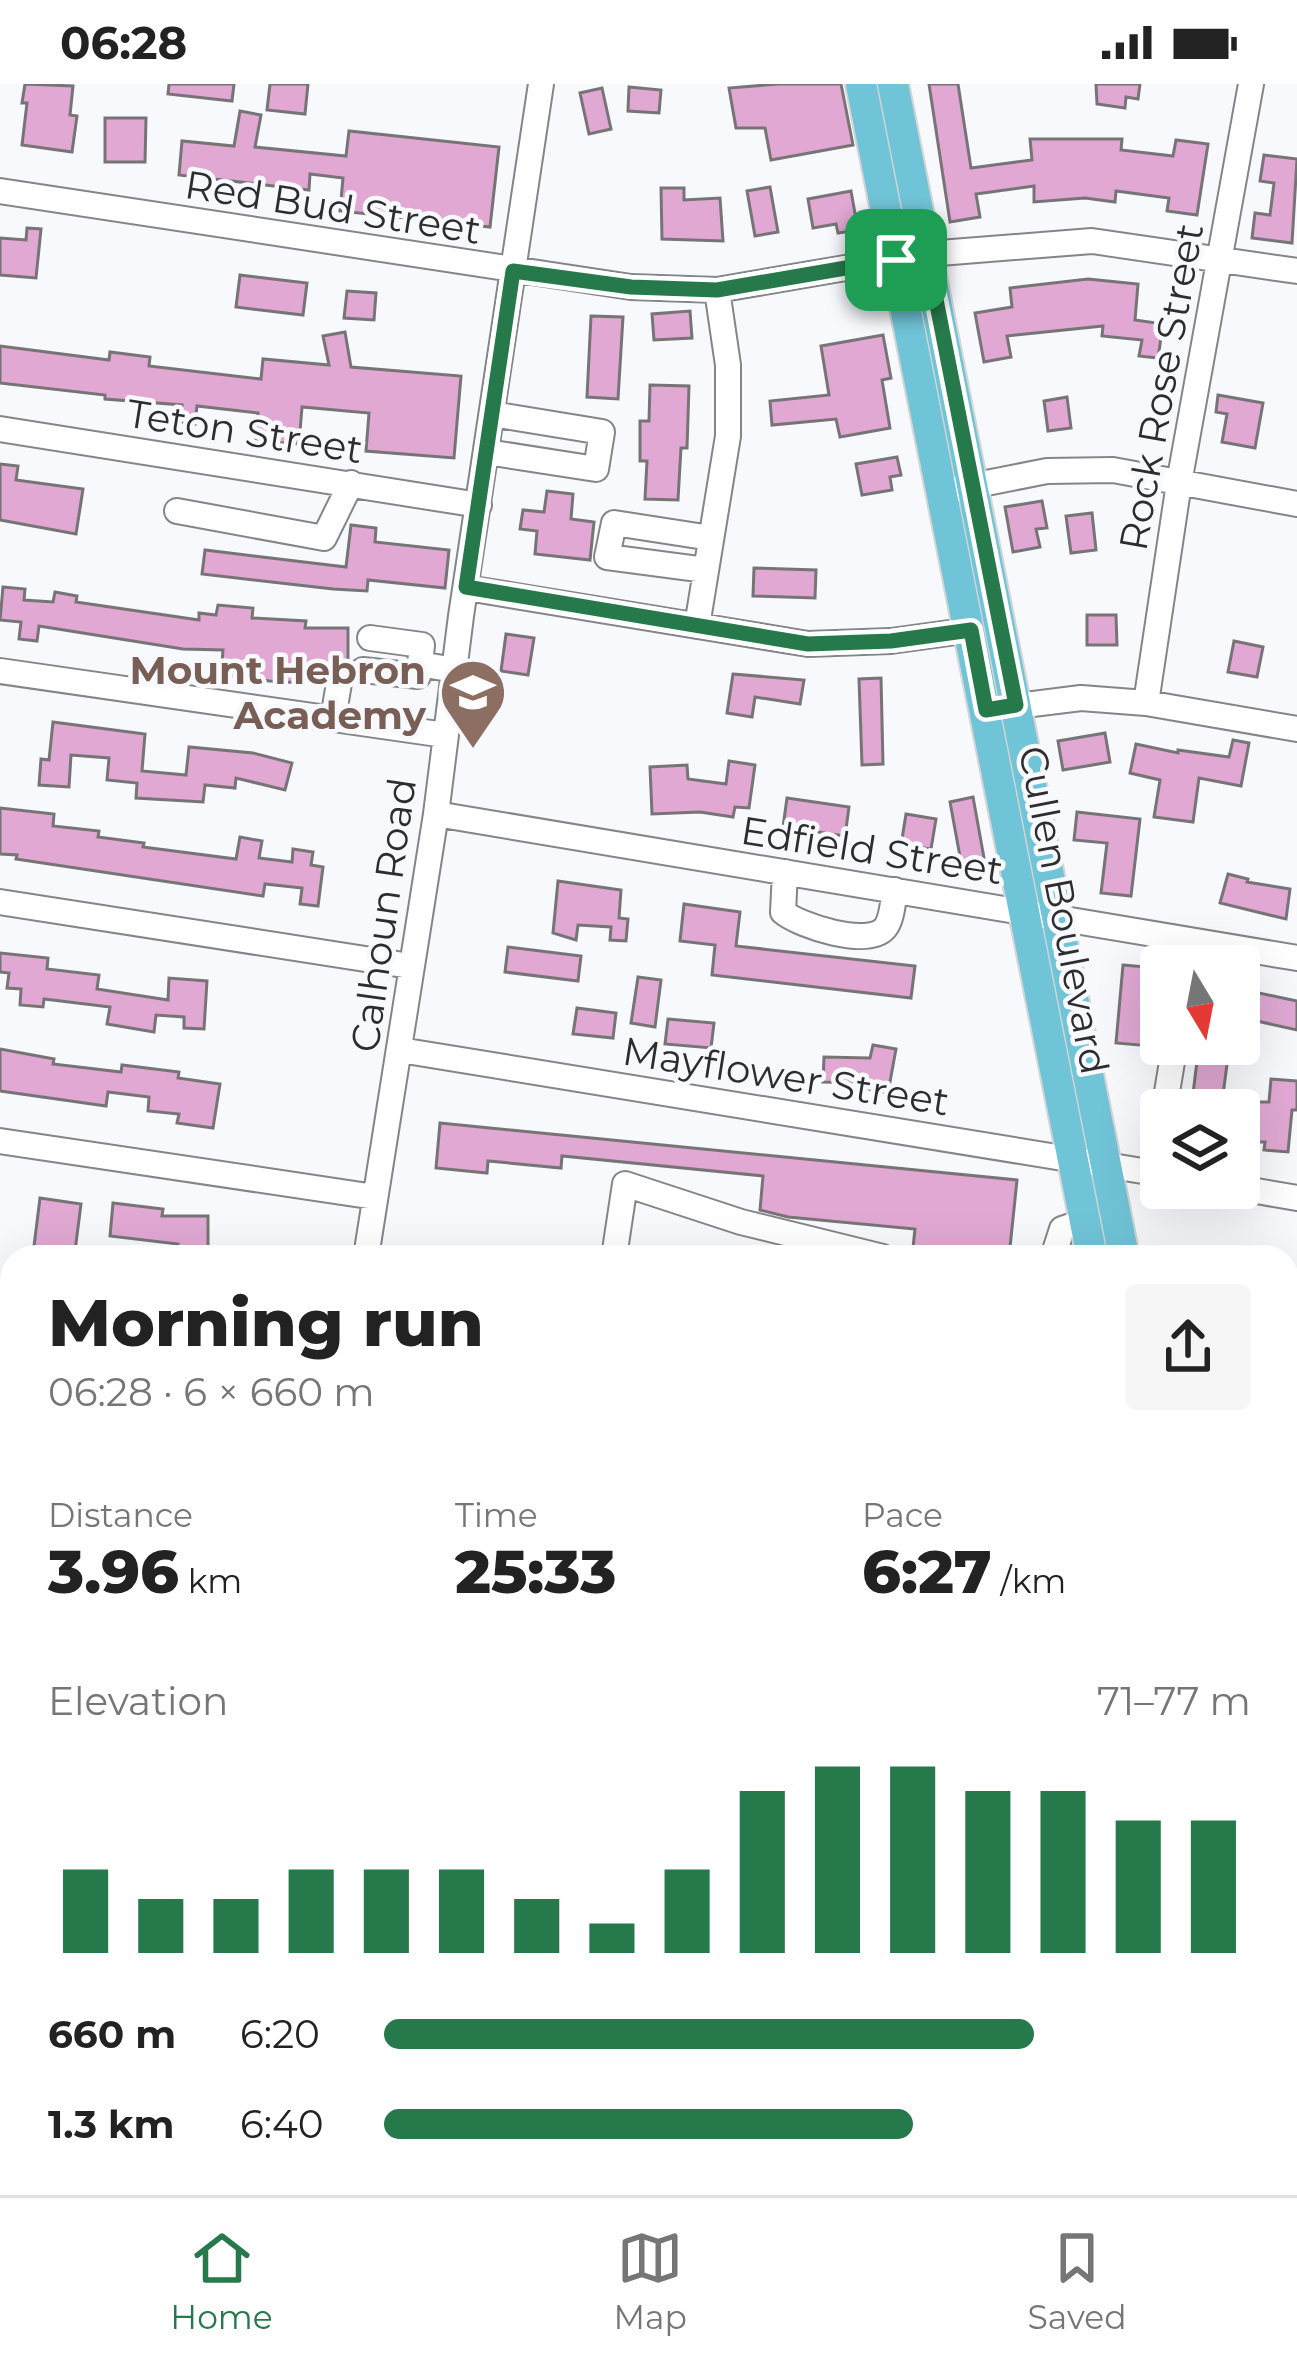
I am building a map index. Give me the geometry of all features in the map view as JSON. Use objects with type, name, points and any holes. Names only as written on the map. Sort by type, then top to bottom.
[{"type":"main road","name":"Cullen Boulevard","points":[[861,84],[896,260],[957,488],[986,627],[1001,707],[1025,912],[1090,1245]]},
{"type":"main road","name":"Cullen Boulevard","points":[[893,84],[927,254],[957,488]]},
{"type":"main road","name":"Cullen Boulevard","points":[[1001,707],[1058,916],[1121,1245]]},
{"type":"street","name":"Calhoun Road","points":[[368,1245],[436,814],[541,84]]},
{"type":"street","name":"Rock Rose Street","points":[[1147,704],[1179,483],[1251,84]]},
{"type":"street","name":"Red Bud Street","points":[[0,190],[631,287],[717,290],[927,254],[1093,241],[1297,271]]},
{"type":"street","points":[[697,626],[728,436],[728,364],[717,290]]},
{"type":"street","points":[[487,452],[596,469],[602,432],[492,414]]},
{"type":"street","name":"Teton Street","points":[[0,429],[479,505]]},
{"type":"street","points":[[957,488],[1048,472],[1113,470],[1297,504]]},
{"type":"street","points":[[177,511],[323,538],[351,483]]},
{"type":"street","points":[[706,570],[607,556],[614,523],[711,538]]},
{"type":"street","points":[[466,587],[808,644],[891,641],[986,627]]},
{"type":"street","points":[[333,719],[351,674],[418,676],[422,645],[370,638]]},
{"type":"street","points":[[420,664],[454,670]]},
{"type":"street","points":[[0,671],[445,735]]},
{"type":"street","points":[[1001,707],[1081,698],[1297,729]]},
{"type":"street","name":"Edfield Street","points":[[436,814],[1297,958]]},
{"type":"street","points":[[785,872],[783,912],[795,922],[854,937],[879,933],[887,926],[896,890]]},
{"type":"street","points":[[0,902],[410,966]]},
{"type":"street","points":[[1192,945],[1193,940]]},
{"type":"street","name":"Mayflower Street","points":[[400,1050],[1140,1171]]},
{"type":"street","points":[[0,1141],[375,1197]]},
{"type":"street","points":[[616,1245],[625,1184],[741,1222],[834,1245]]},
{"type":"street","points":[[1260,1192],[1297,1198]]},
{"type":"street","points":[[1057,1245],[1062,1229],[1085,1221]]},
{"type":"building","points":[[25,84],[73,86],[70,115],[77,116],[72,152],[22,145]]},
{"type":"building","points":[[169,84],[234,84],[232,101],[168,94]]},
{"type":"building","points":[[270,84],[308,84],[305,114],[267,110]]},
{"type":"building","points":[[841,84],[853,145],[771,160],[765,128],[736,128],[729,88]]},
{"type":"building","points":[[929,84],[958,84],[971,168],[1032,160],[1030,139],[1122,139],[1121,150],[1173,156],[1176,140],[1208,144],[1197,215],[1167,211],[1169,198],[1116,191],[1115,202],[1085,198],[1034,202],[1034,186],[976,194],[980,217],[950,222]]},
{"type":"building","points":[[1096,84],[1140,84],[1138,99],[1126,97],[1125,108],[1097,104]]},
{"type":"building","points":[[629,87],[661,90],[659,113],[628,111]]},
{"type":"building","points":[[602,88],[611,129],[589,134],[580,93]]},
{"type":"building","points":[[240,111],[261,115],[255,147],[346,156],[349,131],[499,147],[490,227],[340,211],[343,178],[310,174],[309,190],[179,175],[182,141],[234,146]]},
{"type":"building","points":[[105,118],[146,118],[145,162],[105,162]]},
{"type":"building","points":[[1264,155],[1297,159],[1292,243],[1252,238],[1255,213],[1270,215],[1274,183],[1260,181]]},
{"type":"building","points":[[770,187],[778,232],[755,236],[747,191]]},
{"type":"building","points":[[661,188],[684,188],[684,200],[720,198],[723,241],[662,239]]},
{"type":"building","points":[[851,191],[858,230],[838,233],[836,224],[813,228],[808,199]]},
{"type":"building","points":[[27,228],[41,229],[36,278],[0,275],[0,238],[26,240]]},
{"type":"building","points":[[240,275],[307,283],[303,315],[236,307]]},
{"type":"building","points":[[1088,279],[1138,284],[1135,320],[1163,324],[1158,358],[1139,356],[1142,340],[1102,336],[1103,326],[1007,336],[1011,357],[984,362],[975,313],[1012,307],[1010,288]]},
{"type":"building","points":[[347,291],[376,293],[374,320],[344,318]]},
{"type":"building","points":[[690,311],[692,338],[654,340],[652,314]]},
{"type":"building","points":[[591,316],[623,317],[618,399],[587,397]]},
{"type":"building","points":[[345,332],[351,367],[461,376],[454,458],[366,451],[369,413],[302,407],[299,444],[256,441],[258,413],[197,406],[195,424],[181,422],[182,405],[0,383],[0,346],[109,360],[110,352],[150,357],[149,366],[261,379],[263,359],[329,365],[323,336]]},
{"type":"building","points":[[883,335],[891,378],[882,380],[890,428],[840,437],[836,419],[772,425],[770,401],[829,395],[821,346]]},
{"type":"building","points":[[650,385],[689,386],[687,448],[681,448],[678,500],[645,499],[647,461],[640,461],[640,421],[649,421]]},
{"type":"building","points":[[1218,395],[1263,403],[1255,448],[1222,442],[1227,414],[1216,412]]},
{"type":"building","points":[[1067,397],[1071,428],[1048,431],[1044,401]]},
{"type":"building","points":[[897,457],[901,475],[890,477],[892,490],[862,495],[856,464]]},
{"type":"building","points":[[0,464],[18,466],[16,480],[83,489],[76,534],[0,520]]},
{"type":"building","points":[[547,491],[573,494],[571,519],[594,522],[590,560],[535,554],[537,531],[520,529],[523,510],[544,512]]},
{"type":"building","points":[[1042,501],[1047,528],[1036,529],[1040,547],[1013,552],[1005,507]]},
{"type":"building","points":[[1092,513],[1096,550],[1071,553],[1066,516]]},
{"type":"building","points":[[351,525],[376,528],[375,542],[449,550],[445,588],[368,580],[367,591],[202,574],[205,550],[346,567]]},
{"type":"building","points":[[754,568],[816,570],[815,598],[753,596]]},
{"type":"building","points":[[3,587],[25,589],[24,600],[53,602],[55,592],[77,596],[76,602],[199,620],[199,613],[216,615],[218,605],[253,608],[252,618],[306,621],[305,628],[348,628],[348,663],[335,661],[326,669],[302,669],[301,683],[269,681],[221,674],[223,650],[183,649],[39,626],[37,641],[19,639],[21,622],[0,620]]},
{"type":"building","points":[[1087,615],[1116,615],[1117,645],[1087,645]]},
{"type":"building","points":[[506,634],[534,638],[528,675],[501,671]]},
{"type":"building","points":[[1234,641],[1263,647],[1257,677],[1228,672]]},
{"type":"building","points":[[733,674],[804,680],[800,704],[755,697],[752,717],[727,713]]},
{"type":"building","points":[[881,678],[883,764],[862,765],[859,679]]},
{"type":"building","points":[[53,722],[145,734],[142,771],[186,775],[189,747],[253,753],[292,763],[285,790],[236,778],[235,788],[205,785],[203,802],[136,798],[137,783],[107,780],[109,758],[71,755],[69,787],[39,785],[41,759],[49,760]]},
{"type":"building","points":[[1105,733],[1110,762],[1063,770],[1058,741]]},
{"type":"building","points":[[1233,740],[1249,743],[1241,786],[1199,778],[1193,822],[1154,817],[1160,780],[1130,773],[1136,744],[1229,757]]},
{"type":"building","points":[[729,761],[755,765],[749,808],[735,807],[733,817],[700,812],[652,814],[650,767],[687,765],[688,779],[726,784]]},
{"type":"building","points":[[973,797],[986,869],[963,873],[950,802]]},
{"type":"building","points":[[787,798],[849,807],[845,836],[783,827]]},
{"type":"building","points":[[0,808],[54,814],[53,826],[99,831],[98,837],[144,843],[143,847],[236,859],[240,837],[262,841],[259,858],[292,862],[293,849],[313,852],[311,865],[323,867],[318,906],[300,904],[302,888],[265,884],[263,896],[16,859],[17,855],[0,854]]},
{"type":"building","points":[[1077,812],[1140,819],[1131,896],[1101,893],[1107,843],[1074,840]]},
{"type":"building","points":[[906,814],[936,819],[931,849],[901,845]]},
{"type":"building","points":[[1228,874],[1290,889],[1286,919],[1220,903]]},
{"type":"building","points":[[558,881],[621,890],[619,918],[628,919],[626,941],[610,940],[611,927],[578,925],[576,940],[553,933]]},
{"type":"building","points":[[684,904],[740,912],[736,946],[915,966],[911,998],[712,975],[715,945],[680,941]]},
{"type":"building","points":[[508,947],[581,956],[578,981],[505,972]]},
{"type":"building","points":[[0,953],[48,958],[47,969],[99,975],[97,989],[168,1000],[169,978],[207,981],[204,1029],[184,1028],[184,1017],[156,1015],[154,1032],[107,1024],[110,1007],[44,999],[43,1007],[20,1005],[21,989],[7,988],[9,973],[0,972]]},
{"type":"building","points":[[1123,965],[1140,966],[1140,1045],[1116,1043]]},
{"type":"building","points":[[638,977],[661,980],[655,1027],[631,1023]]},
{"type":"building","points":[[1260,993],[1297,1001],[1297,1030],[1260,1022]]},
{"type":"building","points":[[577,1008],[616,1013],[613,1038],[573,1034]]},
{"type":"building","points":[[668,1019],[714,1023],[711,1048],[665,1044]]},
{"type":"building","points":[[873,1045],[896,1049],[888,1093],[865,1088],[866,1083],[823,1082],[824,1057],[870,1058]]},
{"type":"building","points":[[0,1049],[54,1059],[53,1064],[121,1072],[122,1065],[179,1072],[178,1078],[220,1084],[213,1128],[177,1123],[179,1114],[148,1111],[149,1097],[108,1092],[106,1106],[0,1091]]},
{"type":"building","points":[[1197,1065],[1227,1065],[1224,1089],[1194,1089]]},
{"type":"building","points":[[1271,1079],[1297,1081],[1297,1110],[1292,1110],[1288,1152],[1264,1150],[1265,1142],[1260,1142],[1260,1102],[1269,1102]]},
{"type":"building","points":[[440,1123],[1017,1180],[1010,1245],[913,1245],[915,1229],[760,1210],[763,1176],[562,1156],[561,1168],[488,1161],[487,1173],[436,1168]]},
{"type":"building","points":[[40,1198],[81,1204],[76,1245],[34,1245]]},
{"type":"building","points":[[113,1203],[163,1209],[162,1216],[208,1216],[208,1245],[110,1236]]},
{"type":"place","name":"Mount Hebron Academy","points":[[473,751]]},
{"type":"route","points":[[927,254],[1016,705],[986,710],[971,630],[891,641],[808,644],[466,587],[513,271],[631,287],[717,290],[896,260],[927,254]]}]
